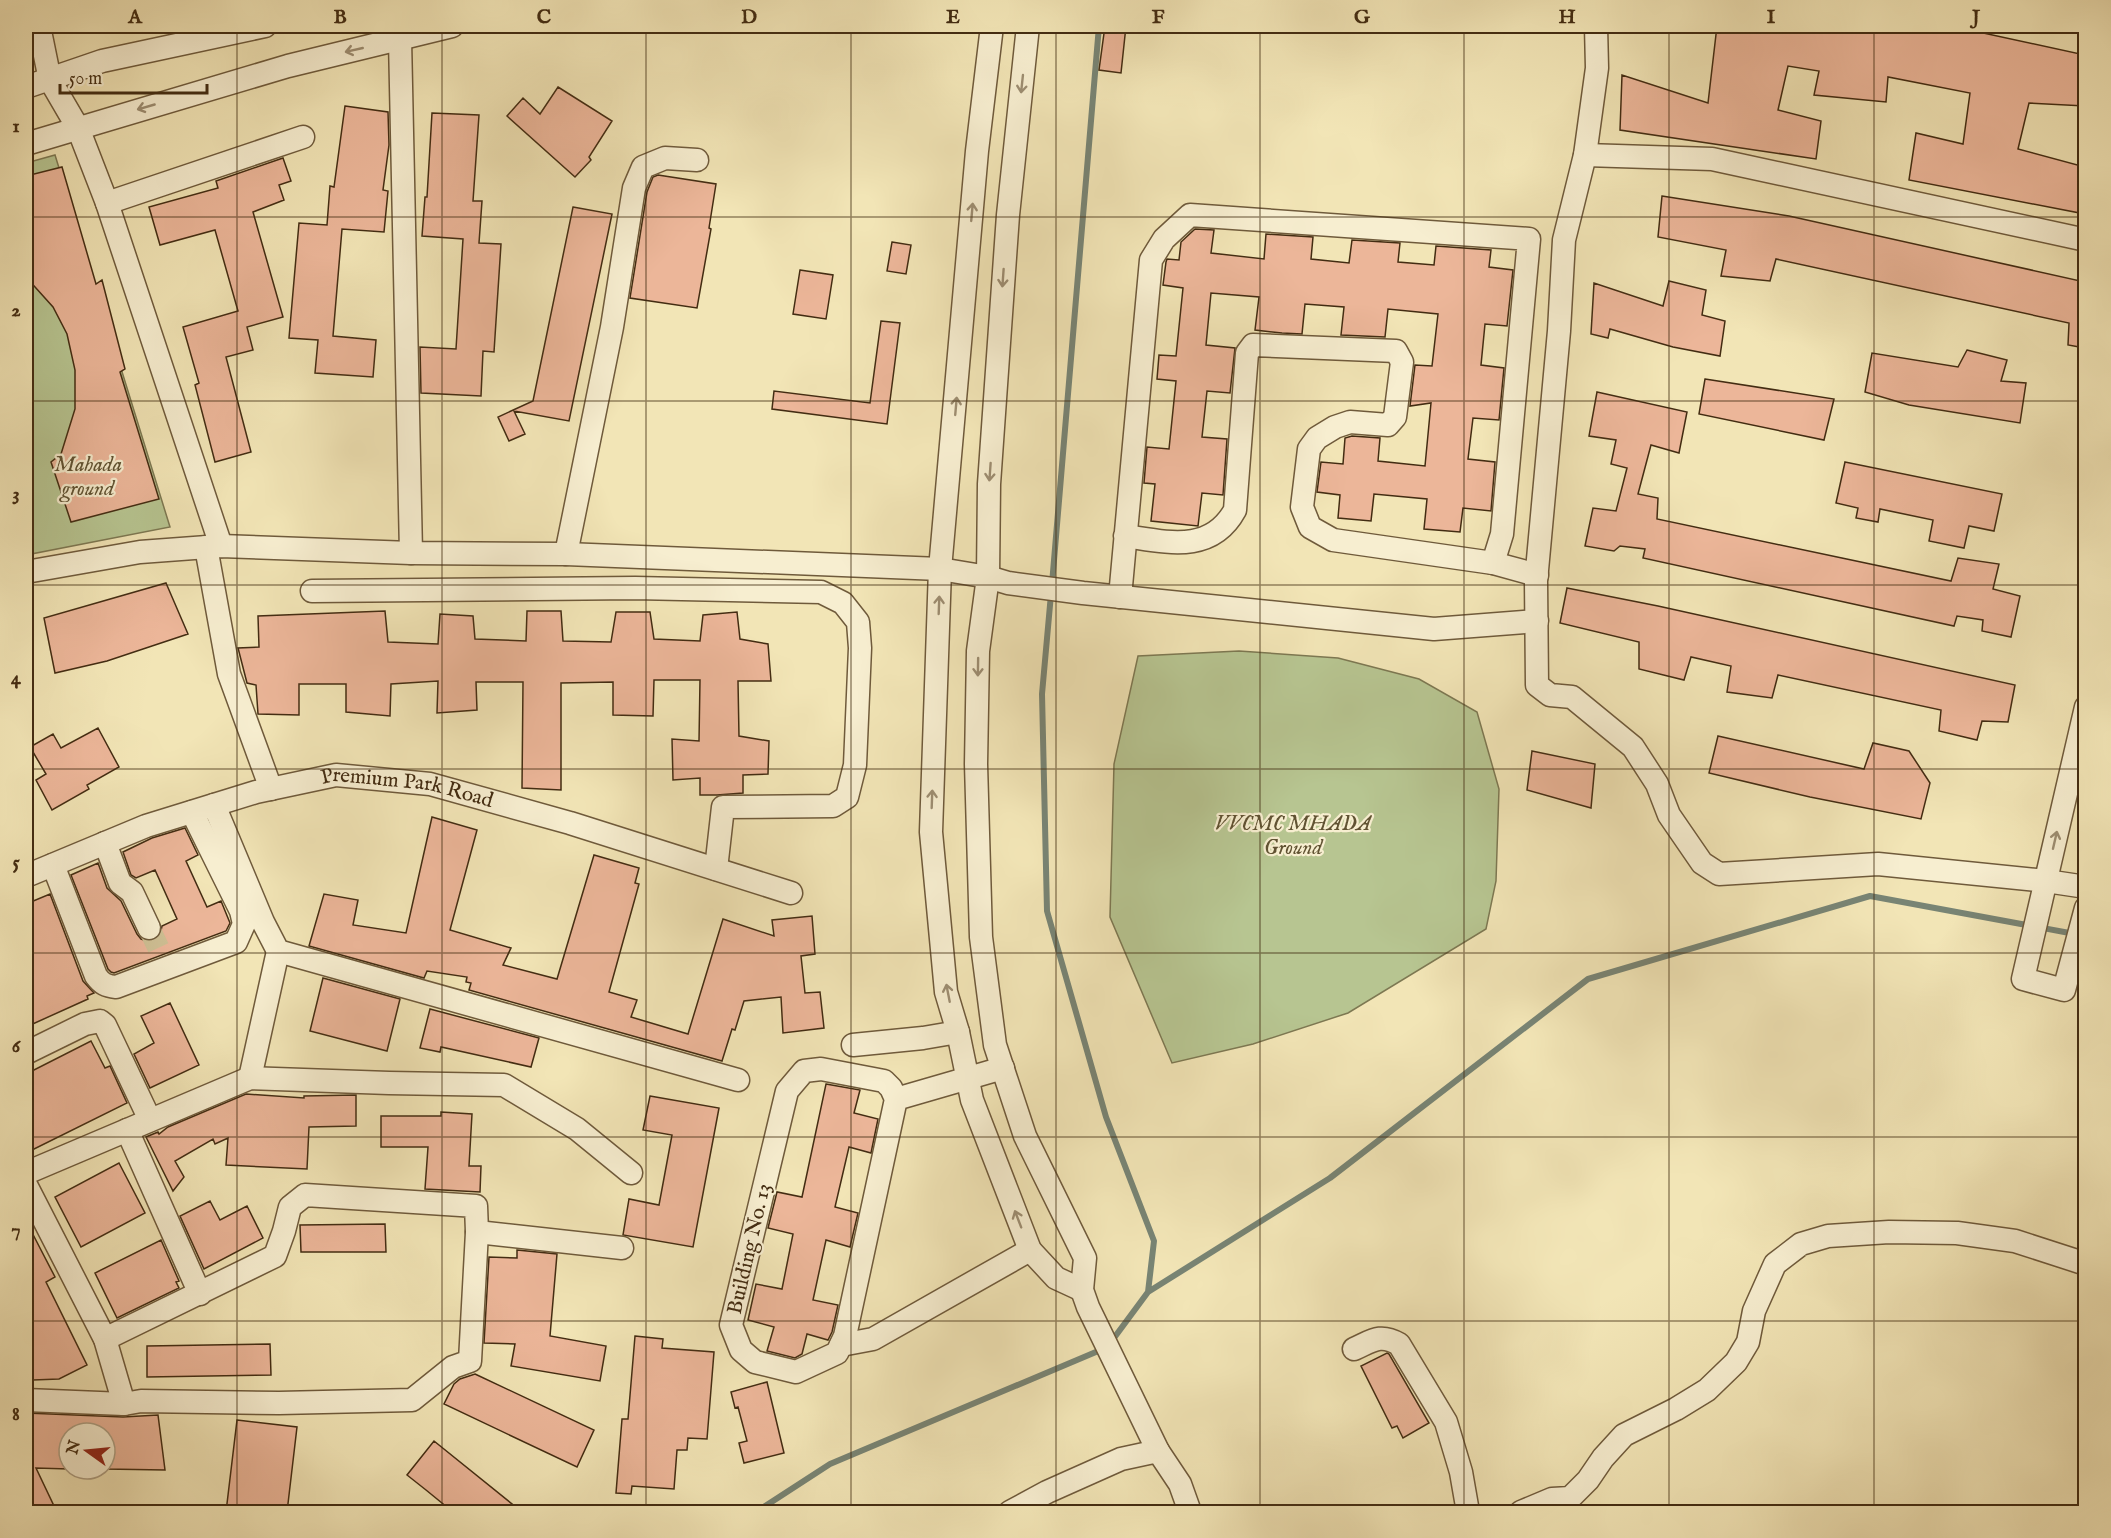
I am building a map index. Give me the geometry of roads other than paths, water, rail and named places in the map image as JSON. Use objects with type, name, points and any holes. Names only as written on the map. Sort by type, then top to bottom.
[{"type":"street","points":[[39,26],[50,80],[78,128],[107,203],[213,546],[229,674],[271,789]]},
{"type":"street","points":[[26,87],[102,61],[265,26]]},
{"type":"street","points":[[26,144],[398,32],[452,26]]},
{"type":"street","points":[[992,26],[977,151],[940,569],[931,832],[946,993],[958,1032],[972,1100],[1030,1250],[1056,1278],[1085,1298]]},
{"type":"street","points":[[1029,26],[1009,204],[989,484],[998,580],[978,651],[976,764],[981,937],[995,1045],[1025,1136],[1085,1258],[1085,1298],[1158,1451],[1180,1484],[1190,1512]]},
{"type":"street","points":[[1596,26],[1597,68],[1585,155],[1564,240],[1559,331],[1537,575],[1537,685],[1550,695],[1572,697],[1633,747],[1657,784],[1669,815],[1702,863],[1719,874],[1878,864],[2085,887]]},
{"type":"street","points":[[398,32],[411,553]]},
{"type":"street","points":[[107,203],[303,136]]},
{"type":"street","points":[[1585,155],[1712,159],[2085,240]]},
{"type":"street","points":[[566,554],[612,327],[634,188],[643,167],[665,158],[697,160]]},
{"type":"street","points":[[1120,597],[1151,260],[1164,239],[1190,215],[1564,240]]},
{"type":"street","points":[[1493,563],[1502,534],[1529,239]]},
{"type":"street","points":[[1125,536],[1178,543],[1194,542],[1211,535],[1227,524],[1235,510],[1247,353],[1253,345],[1396,351],[1402,362],[1395,417],[1388,425],[1350,422],[1317,438],[1309,449],[1302,507],[1310,527],[1333,540],[1493,563],[1537,575]]},
{"type":"street","points":[[26,572],[140,552],[213,546],[411,553],[566,554],[940,569],[1083,593],[1434,629],[1537,621]]},
{"type":"street","points":[[312,591],[634,588],[821,592],[843,603],[858,622],[860,648],[855,765],[847,796],[833,806],[723,807],[716,869]]},
{"type":"street","points":[[2081,926],[2064,990],[2023,980],[2085,707]]},
{"type":"street","name":"Premium Park Road","points":[[26,876],[55,871],[146,826],[271,789],[336,775],[430,784],[570,824],[791,893]]},
{"type":"street","points":[[201,811],[278,951],[250,1078]]},
{"type":"street","points":[[55,871],[96,976],[107,986],[116,987],[166,965],[236,942],[244,924],[241,911],[201,811]]},
{"type":"street","points":[[107,847],[120,883],[132,892],[148,928]]},
{"type":"street","points":[[278,951],[738,1080]]},
{"type":"street","points":[[26,1053],[85,1024],[100,1021],[105,1025],[155,1118]]},
{"type":"street","points":[[118,1023],[155,1118]]},
{"type":"street","points":[[853,1045],[958,1032]]},
{"type":"street","points":[[1003,1068],[896,1099],[841,1345],[873,1339],[1030,1250]]},
{"type":"street","name":"Building No. 13","points":[[841,1345],[837,1353],[796,1372],[755,1362],[741,1350],[731,1325],[787,1091],[804,1071],[821,1069],[884,1082],[891,1088],[896,1099]]},
{"type":"street","points":[[26,1173],[250,1078],[504,1085],[577,1129],[631,1173]]},
{"type":"street","points":[[127,1130],[200,1294]]},
{"type":"street","points":[[26,1185],[105,1339],[124,1404]]},
{"type":"street","points":[[26,1400],[124,1404],[141,1401],[279,1403],[412,1400],[453,1367],[470,1361],[477,1232],[476,1206],[304,1195],[290,1207],[275,1256],[105,1339]]},
{"type":"street","points":[[477,1232],[622,1248]]},
{"type":"street","points":[[1521,1512],[1552,1499],[1570,1498],[1588,1480],[1603,1458],[1624,1435],[1676,1409],[1707,1390],[1736,1362],[1748,1342],[1754,1311],[1775,1264],[1801,1244],[1828,1236],[1889,1232],[1957,1233],[2015,1241],[2085,1264]]},
{"type":"street","points":[[1354,1349],[1377,1338],[1389,1338],[1398,1344],[1446,1422],[1461,1472],[1468,1512]]},
{"type":"street","points":[[1010,1512],[1047,1492],[1121,1459],[1158,1451]]},
{"type":"waterway","points":[[1052,584],[1099,26]]},
{"type":"waterway","points":[[1051,594],[1042,694],[1047,911],[1106,1117],[1154,1241],[1148,1292],[1111,1342]]},
{"type":"waterway","points":[[1148,1292],[1330,1178],[1588,979],[1870,896],[2075,934]]},
{"type":"waterway","points":[[756,1512],[830,1464],[1103,1349]]},
{"type":"tunnel","points":[[149,928],[165,962]]},
{"type":"park label","name":"Mahada ground","points":[[88,477]]},
{"type":"park label","name":"VVCMC MHADA Ground","points":[[1293,836]]}]
